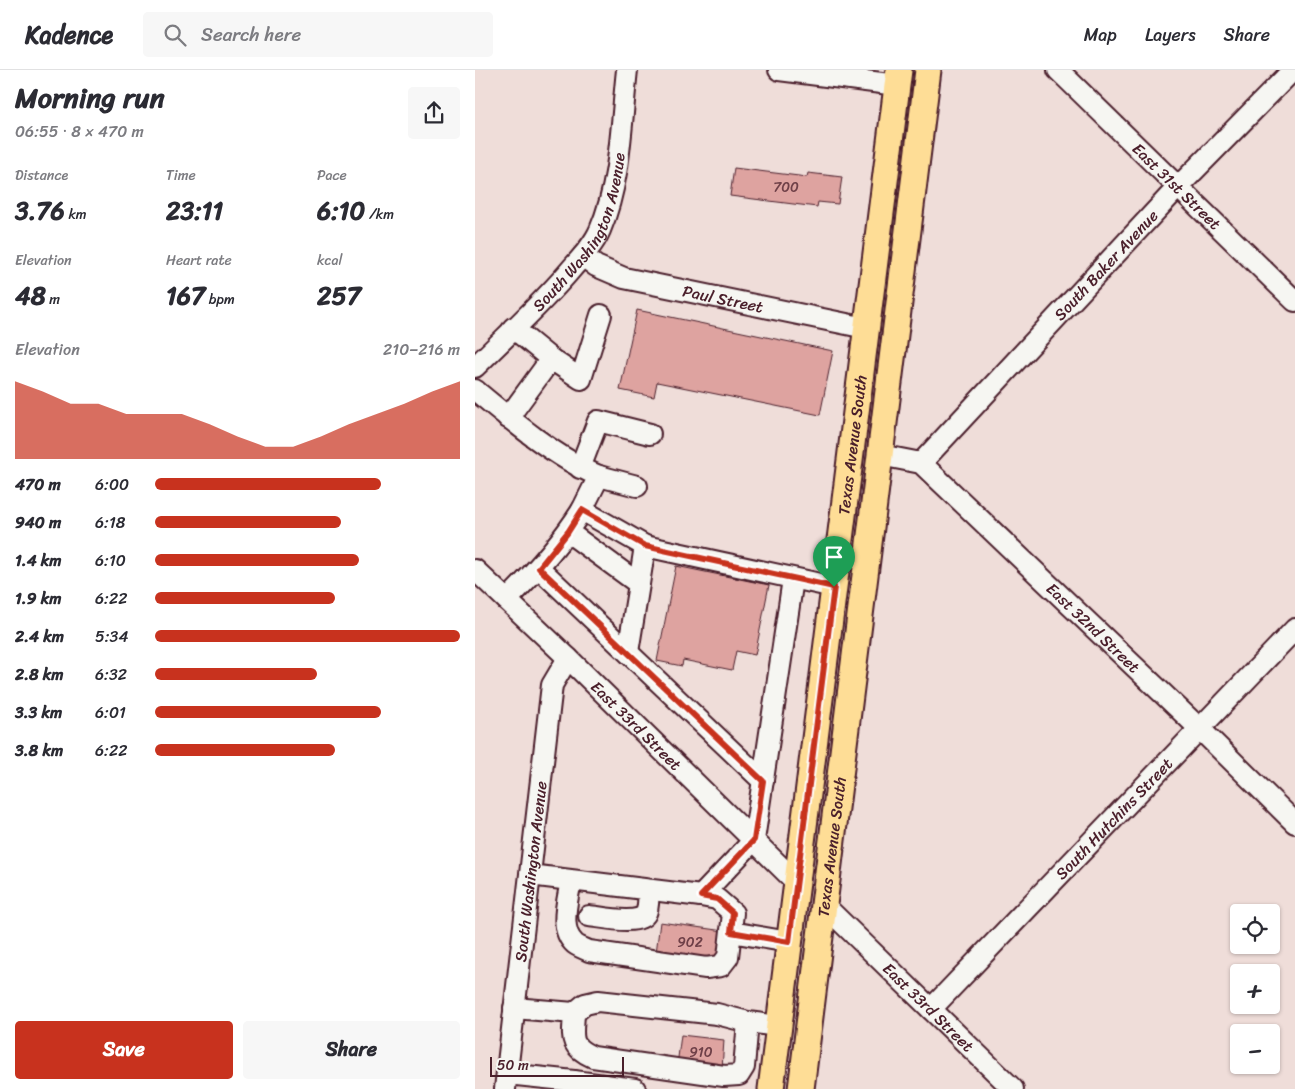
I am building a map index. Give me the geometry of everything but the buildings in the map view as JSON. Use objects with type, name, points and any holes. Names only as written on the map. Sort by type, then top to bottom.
[{"type":"main road","name":"Texas Avenue South","points":[[801,1085],[928,70]]},
{"type":"main road","name":"Texas Avenue South","points":[[771,1089],[898,77]]},
{"type":"main road","points":[[880,455],[869,420],[893,234],[881,204]]},
{"type":"main road","points":[[796,882],[809,894],[790,1062],[801,1085]]},
{"type":"street","name":"South Washington Avenue","points":[[475,367],[513,328],[542,303],[583,256],[599,232],[613,193],[627,70]]},
{"type":"street","points":[[779,70],[898,77]]},
{"type":"street","name":"East 31st Street","points":[[1059,70],[1295,301]]},
{"type":"street","name":"South Baker Avenue","points":[[921,462],[1179,187],[1293,70]]},
{"type":"street","name":"Paul Street","points":[[583,256],[597,266],[624,278],[866,328]]},
{"type":"street","points":[[513,328],[551,359],[581,379],[601,315]]},
{"type":"street","points":[[509,418],[551,359]]},
{"type":"street","points":[[475,390],[509,418],[580,468],[599,476],[637,486]]},
{"type":"street","points":[[580,468],[598,421],[650,434]]},
{"type":"street","points":[[880,455],[921,462]]},
{"type":"street","name":"East 32nd Street","points":[[921,462],[1200,729],[1295,823]]},
{"type":"street","points":[[507,600],[539,568],[568,532],[582,510],[599,476]]},
{"type":"street","points":[[582,510],[645,546],[834,587]]},
{"type":"street","points":[[568,532],[639,584]]},
{"type":"street","points":[[628,652],[645,546]]},
{"type":"street","points":[[539,568],[763,781]]},
{"type":"street","name":"East 33rd Street","points":[[475,570],[568,658],[796,882]]},
{"type":"street","points":[[701,896],[754,840],[793,579]]},
{"type":"street","name":"South Hutchins Street","points":[[931,1008],[1295,630]]},
{"type":"street","name":"South Washington Avenue","points":[[506,1081],[552,685],[568,658]]},
{"type":"street","points":[[530,875],[571,880],[649,890],[701,896],[717,899],[733,913],[728,957],[721,966],[706,968],[589,951],[577,946],[569,937],[565,922],[571,880]]},
{"type":"street","points":[[589,916],[635,921],[643,917],[646,912],[649,890]]},
{"type":"street","name":"East 33rd Street","points":[[824,905],[1013,1089]]},
{"type":"street","points":[[731,932],[789,942]]},
{"type":"street","points":[[514,1008],[574,1013],[585,1004],[598,1000],[717,1014],[748,1022],[778,1026]]},
{"type":"street","points":[[574,1013],[573,1041],[581,1052],[593,1057],[724,1076],[739,1075],[744,1067],[748,1022]]},
{"type":"street","points":[[506,1081],[635,1089]]},
{"type":"route","points":[[582,510],[645,546],[834,587],[789,942],[731,932],[733,913],[717,899],[701,896],[754,840],[763,781],[539,568],[568,532],[582,510]]}]
